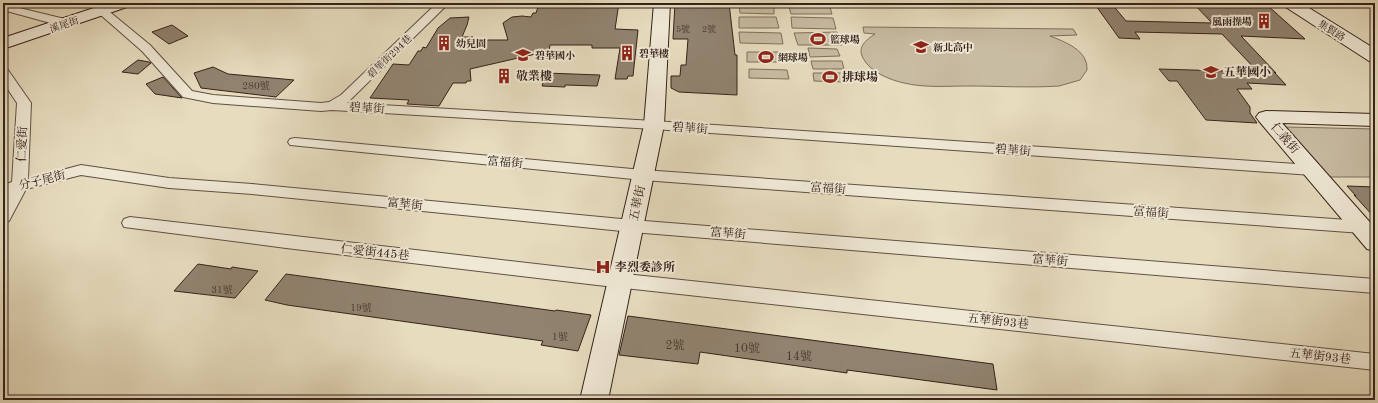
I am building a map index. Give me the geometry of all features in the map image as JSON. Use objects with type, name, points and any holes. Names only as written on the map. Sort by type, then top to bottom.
[{"type":"street","name":"溪尾街","points":[[3,44],[124,3]]},
{"type":"street","name":"碧華街294巷","points":[[332,106],[346,98],[443,3]]},
{"type":"street","name":"五華街","points":[[594,400],[654,125],[662,3]]},
{"type":"street","name":"集賢路","points":[[1290,3],[1375,57]]},
{"type":"street","name":"集賢路","points":[[1309,3],[1375,44]]},
{"type":"street","points":[[3,8],[65,23]]},
{"type":"street","name":"碧華街","points":[[101,10],[146,48],[188,94],[213,99],[321,107],[332,106],[654,125],[1312,170]]},
{"type":"street","name":"仁愛街","points":[[3,74],[24,103],[20,185],[3,217]]},
{"type":"street","name":"仁義街","points":[[1375,120],[1266,116],[1375,243]]},
{"type":"street","name":"富福街","points":[[295,142],[643,175],[1362,227]]},
{"type":"street","name":"分子尾街","points":[[3,190],[81,170]]},
{"type":"street","name":"富華街","points":[[81,170],[168,183],[260,189],[632,226],[1375,286]]},
{"type":"street","name":"仁愛街445巷","points":[[130,223],[620,280]]},
{"type":"street","name":"五華街93巷","points":[[620,280],[1375,362]]},
{"type":"shaded area","points":[[739,3],[774,3],[774,14],[740,13]]},
{"type":"shaded area","points":[[788,3],[829,4],[832,14],[791,14]]},
{"type":"shaded area","points":[[739,17],[776,17],[779,28],[739,28]]},
{"type":"shaded area","points":[[791,17],[833,18],[836,29],[792,28]]},
{"type":"shaded area","points":[[863,27],[1073,29],[1077,35],[1050,36],[1069,44],[1080,52],[1084,57],[1087,70],[1080,80],[1059,86],[1025,87],[912,85],[881,75],[866,63],[861,54],[861,50],[863,44],[875,34],[864,33]]},
{"type":"shaded area","points":[[739,32],[781,33],[783,44],[740,43]]},
{"type":"shaded area","name":"籃球場","points":[[837,32],[842,45],[798,45],[794,33]]},
{"type":"shaded area","name":"排球場","points":[[808,48],[837,49],[840,56],[810,57]]},
{"type":"shaded area","name":"網球場","points":[[747,52],[785,52],[786,62],[747,62]]},
{"type":"shaded area","name":"排球場","points":[[811,61],[842,61],[844,69],[813,69]]},
{"type":"shaded area","name":"網球場","points":[[749,69],[787,70],[789,79],[749,78]]},
{"type":"shaded area","name":"排球場","points":[[813,73],[845,73],[846,82],[814,81]]},
{"type":"shaded area","points":[[1286,127],[1375,129],[1375,177],[1326,177]]},
{"type":"building","points":[[600,3],[619,3],[615,29],[638,30],[633,76],[628,76],[627,79],[615,79],[620,48],[592,48],[592,45],[550,45],[549,51],[470,69],[471,81],[467,81],[466,83],[453,83],[439,106],[407,104],[409,100],[370,98],[393,64],[409,65],[418,51],[421,51],[423,47],[426,48],[438,28],[450,18],[469,17],[462,37],[473,37],[471,40],[508,40],[503,23],[512,17],[531,17],[533,13],[536,13],[538,7],[599,7]]},
{"type":"building","points":[[675,3],[729,3],[735,55],[737,55],[737,95],[679,92],[671,88],[671,76],[680,76],[681,65],[686,65],[688,39],[673,39]]},
{"type":"building","points":[[1094,3],[1111,3],[1126,21],[1212,23],[1193,3],[1267,5],[1305,39],[1241,36],[1286,85],[1247,83],[1252,89],[1237,89],[1250,107],[1250,113],[1257,123],[1206,120],[1177,81],[1169,81],[1159,69],[1258,72],[1222,34],[1135,32],[1140,39],[1119,38]]},
{"type":"building","points":[[172,25],[188,36],[169,44],[152,32]]},
{"type":"building","points":[[138,60],[151,63],[138,74],[122,72]]},
{"type":"building","points":[[213,67],[228,74],[294,80],[276,97],[201,88],[194,73]]},
{"type":"building","points":[[546,73],[600,75],[597,86],[542,86]]},
{"type":"building","points":[[163,77],[182,98],[155,94],[146,84]]},
{"type":"building","points":[[1347,186],[1375,187],[1375,218],[1354,195],[1356,196]]},
{"type":"building","points":[[198,264],[258,271],[235,298],[174,291]]},
{"type":"building","points":[[286,274],[591,315],[578,351],[541,345],[543,341],[287,305],[265,300]]},
{"type":"building","points":[[628,316],[993,364],[997,390],[847,370],[847,373],[700,352],[698,364],[619,355]]},
{"type":"place","name":"風雨操場","points":[[1264,21]]},
{"type":"place","name":"籃球場","points":[[818,39]]},
{"type":"place","name":"幼兒園","points":[[444,43]]},
{"type":"place","name":"新北高中","points":[[921,47]]},
{"type":"place","name":"碧華樓","points":[[627,53]]},
{"type":"place","name":"碧華國小","points":[[523,55]]},
{"type":"place","name":"網球場","points":[[766,57]]},
{"type":"place","name":"五華國小","points":[[1211,72]]},
{"type":"place","name":"敬業樓","points":[[504,76]]},
{"type":"place","name":"排球場","points":[[830,77]]},
{"type":"place","name":"李烈委診所","points":[[603,267]]}]
